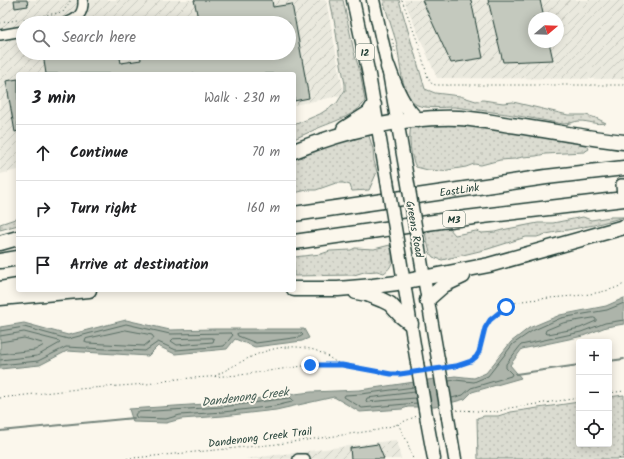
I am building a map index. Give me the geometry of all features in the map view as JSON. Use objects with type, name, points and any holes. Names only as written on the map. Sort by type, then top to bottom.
[{"type":"highway","points":[[388,67],[402,101],[411,114],[418,120]]},
{"type":"highway","points":[[317,142],[360,120],[369,113],[374,105]]},
{"type":"highway","points":[[296,150],[348,132],[418,120],[448,118],[478,120],[624,142]]},
{"type":"highway","name":"EastLink","points":[[296,214],[546,177],[624,168]]},
{"type":"highway","name":"M3","points":[[296,242],[441,221],[623,200]]},
{"type":"highway","points":[[296,289],[338,289],[373,286],[424,278],[489,265],[624,227]]},
{"type":"highway","points":[[0,243],[16,239]]},
{"type":"highway","points":[[0,261],[16,258]]},
{"type":"highway","points":[[427,300],[435,294],[438,289],[450,281],[489,265]]},
{"type":"highway","points":[[0,289],[16,286]]},
{"type":"highway","points":[[338,289],[374,296],[390,304],[411,324]]},
{"type":"highway","points":[[0,298],[67,292]]},
{"type":"main road","name":"Greens Road","points":[[352,0],[363,44],[378,126],[411,324],[415,368],[428,422],[434,459]]},
{"type":"main road","name":"Greens Road","points":[[373,0],[388,67],[427,300],[442,363],[448,418],[455,459]]},
{"type":"street","points":[[79,16],[83,6],[83,0]]},
{"type":"street","points":[[0,35],[16,32]]},
{"type":"street","points":[[623,200],[621,184],[624,184]]},
{"type":"street","points":[[298,459],[305,459]]},
{"type":"path","points":[[40,16],[63,12],[71,0]]},
{"type":"path","points":[[402,0],[418,43],[428,78],[432,84],[624,85]]},
{"type":"path","points":[[0,23],[16,20]]},
{"type":"path","points":[[442,363],[465,364],[476,357],[479,352],[485,328],[490,320],[506,307],[530,300],[608,290],[624,284]]},
{"type":"path","points":[[214,377],[264,350],[283,348],[314,350],[342,365]]},
{"type":"path","points":[[0,398],[78,389],[147,384],[176,379],[240,375],[310,365],[342,365],[391,374],[415,368]]},
{"type":"path","points":[[612,393],[624,391]]},
{"type":"path","points":[[497,412],[509,408],[576,398]]},
{"type":"path","name":"Dandenong Creek Trail","points":[[123,459],[278,444],[378,430],[398,424],[407,441],[413,459]]},
{"type":"path","points":[[619,459],[624,455]]},
{"type":"shaded area","points":[[0,0],[326,0],[344,95],[296,105],[296,72],[16,72],[16,170],[0,174]]},
{"type":"shaded area","points":[[330,0],[343,0],[355,56],[360,71],[365,101],[356,111],[349,115],[296,138],[296,124],[320,114],[337,103],[345,90]]},
{"type":"shaded area","points":[[383,0],[399,0],[425,89],[435,93],[460,96],[476,101],[483,100],[503,103],[513,102],[568,115],[586,115],[606,123],[598,124],[579,121],[563,124],[482,110],[454,107],[438,108],[416,105],[408,95],[405,88],[396,41]]},
{"type":"shaded area","points":[[404,0],[624,0],[624,79],[437,78]]},
{"type":"shaded area","points":[[440,120],[582,143],[587,145],[589,149],[584,152],[545,154],[500,160],[481,165],[474,164],[466,167],[442,171],[416,167],[410,147],[411,127]]},
{"type":"shaded area","points":[[365,133],[369,136],[373,149],[377,172],[369,190],[352,191],[350,185],[336,183],[316,190],[296,193],[296,155]]},
{"type":"shaded area","points":[[583,217],[591,220],[610,217],[624,217],[537,237],[526,237],[488,249],[442,260],[433,257],[430,253],[425,233],[435,229],[449,228],[455,235],[476,231],[482,233],[495,232],[538,223],[553,223]]},
{"type":"shaded area","points":[[16,219],[16,226],[0,230],[0,224]]},
{"type":"shaded area","points":[[390,245],[392,264],[384,273],[377,271],[364,272],[354,275],[296,276],[296,257],[321,254],[330,251],[351,250],[355,248],[374,249]]},
{"type":"shaded area","points":[[624,395],[624,459],[478,459],[477,418],[484,416],[498,416],[511,412],[576,402],[576,447],[612,447],[612,397]]},
{"type":"shaded area","points":[[396,440],[401,459],[245,459]]},
{"type":"water","points":[[624,298],[624,324],[606,327],[583,336],[522,349],[510,365],[521,378],[472,392],[465,399],[435,407],[408,407],[402,409],[360,412],[334,397],[276,410],[181,419],[166,423],[133,422],[129,409],[221,403],[311,392],[360,390],[455,376],[474,378],[486,373],[511,342],[529,328],[560,315],[606,306]]},
{"type":"water","points":[[126,320],[170,330],[304,329],[309,338],[302,341],[255,347],[235,339],[227,349],[175,354],[158,346],[148,356],[67,351],[40,365],[0,369],[0,327],[24,323],[68,335]]},
{"type":"building","points":[[14,0],[27,0],[28,6],[15,8]]},
{"type":"building","points":[[194,0],[272,0],[273,7],[292,4],[294,16],[197,16]]},
{"type":"building","points":[[422,0],[471,0],[483,58],[451,63]]},
{"type":"building","points":[[488,0],[540,0],[543,12],[528,12],[528,48],[550,48],[553,60],[503,62]]},
{"type":"building","points":[[296,26],[309,98],[296,101],[296,72],[46,72],[44,60],[120,60],[121,63],[141,60],[296,60]]},
{"type":"building","points":[[16,79],[15,132],[6,81]]},
{"type":"building","points":[[378,444],[384,459],[351,459],[350,448]]},
{"type":"waterway","name":"Dandenong Creek","points":[[612,361],[624,359]]},
{"type":"waterway","name":"Dandenong Creek","points":[[516,374],[576,365]]},
{"type":"waterway","name":"Dandenong Creek","points":[[0,431],[134,418]]},
{"type":"route","points":[[310,365],[342,365],[391,374],[406,374],[465,364],[476,357],[479,352],[485,328],[490,320],[506,307]]}]
